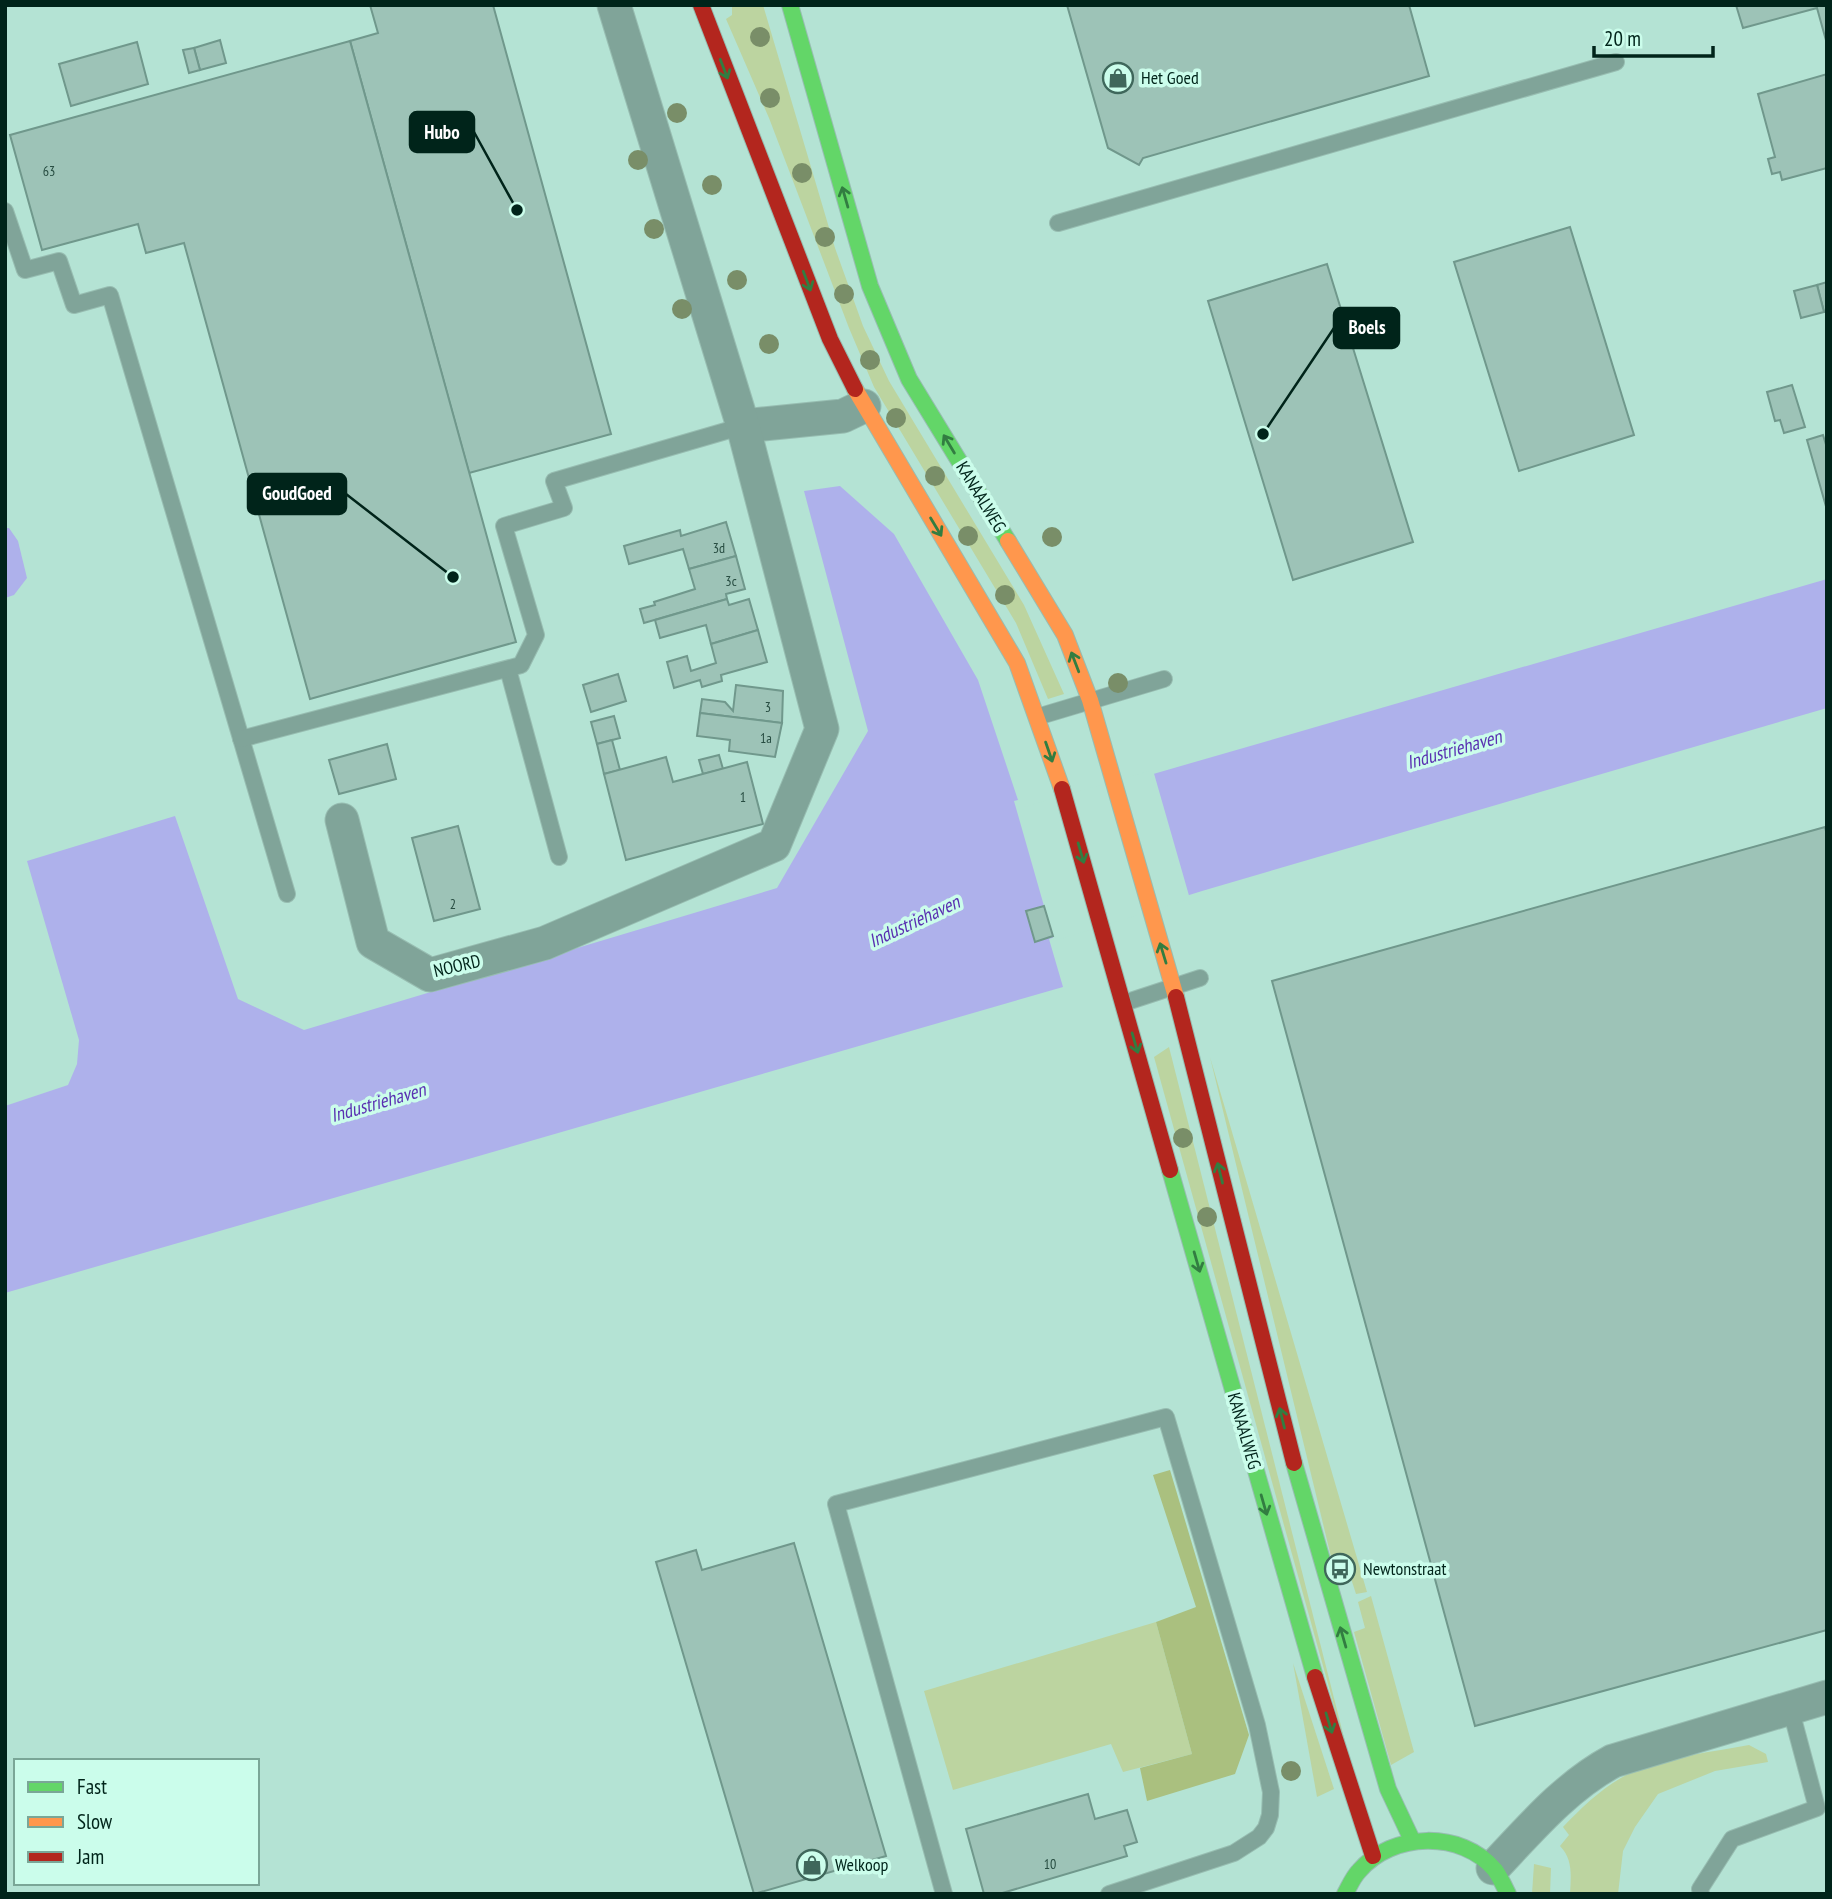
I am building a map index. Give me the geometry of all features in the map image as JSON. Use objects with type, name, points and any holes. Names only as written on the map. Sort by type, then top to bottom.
[{"type":"street","points":[[614,5],[743,426],[842,416],[864,406]]},
{"type":"street","name":"KANAALWEG","points":[[701,5],[830,339],[864,406],[1017,663],[1037,717],[1062,788],[1329,1725],[1373,1856]]},
{"type":"street","name":"KANAALWEG","points":[[790,5],[870,286],[909,379],[1065,635],[1090,700],[1173,987],[1304,1504],[1388,1789],[1412,1840]]},
{"type":"street","name":"NOORD","points":[[342,820],[373,942],[430,975],[545,943],[774,845],[822,729],[743,426]]},
{"type":"street","points":[[1345,1894],[1350,1881],[1373,1856],[1391,1846],[1412,1840],[1441,1840],[1469,1849],[1501,1881],[1532,1826],[1592,1772],[1612,1761],[1827,1697]]},
{"type":"lane","points":[[1058,223],[1616,62]]},
{"type":"lane","points":[[5,211],[24,270],[59,261],[74,305],[110,295],[287,894]]},
{"type":"lane","points":[[241,739],[522,665],[536,635],[504,526],[564,508],[554,481],[743,426]]},
{"type":"lane","points":[[508,669],[559,857]]},
{"type":"lane","points":[[1037,717],[1164,679]]},
{"type":"lane","points":[[1124,1003],[1199,978]]},
{"type":"lane","points":[[944,1894],[836,1504],[1166,1417],[1258,1726],[1271,1792],[1270,1815],[1259,1838],[1234,1853],[1109,1894]]},
{"type":"lane","points":[[1701,1894],[1700,1889],[1732,1839],[1817,1808],[1790,1707]]},
{"type":"green space","points":[[732,5],[763,5],[835,248],[863,326],[889,381],[1024,605],[1064,694],[1048,699],[1016,623],[874,387],[769,118],[726,19],[732,15]]},
{"type":"green space","points":[[1169,1047],[1355,1781],[1154,1057]]},
{"type":"green space","points":[[1210,1057],[1367,1592],[1356,1594],[1347,1566],[1334,1569]]},
{"type":"green space","points":[[1170,1470],[1249,1735],[1235,1774],[1147,1801],[1140,1768],[1192,1754],[1156,1622],[1196,1607],[1153,1475]]},
{"type":"green space","points":[[1371,1596],[1414,1752],[1391,1765],[1354,1632],[1365,1628],[1358,1602]]},
{"type":"green space","points":[[1156,1622],[1192,1754],[1123,1772],[1111,1744],[953,1790],[924,1691]]},
{"type":"green space","points":[[1293,1663],[1334,1789],[1317,1797]]},
{"type":"green space","points":[[1749,1745],[1766,1754],[1768,1762],[1715,1771],[1658,1794],[1635,1827],[1623,1851],[1618,1894],[1570,1894],[1569,1862],[1560,1846],[1569,1835],[1563,1827],[1597,1795],[1626,1775],[1650,1765]]},
{"type":"green space","points":[[1534,1864],[1551,1868],[1550,1894],[1532,1894]]},
{"type":"water","name":"Industriehaven","points":[[840,486],[894,534],[978,680],[1022,812],[1827,579],[1827,708],[1202,891],[1049,939],[1063,987],[5,1293],[5,1106],[68,1085],[77,1064],[79,1040],[27,861],[175,816],[238,999],[304,1030],[777,888],[868,731],[804,491]]},
{"type":"water","points":[[5,528],[9,528],[18,541],[27,578],[14,595],[5,598]]},
{"type":"pier","points":[[1153,770],[1190,899],[1054,941],[1014,801],[1022,799],[1024,807]]},
{"type":"building","points":[[370,5],[493,5],[611,434],[469,473],[350,41],[378,33]]},
{"type":"building","points":[[1067,5],[1409,5],[1429,76],[1143,158],[1139,165],[1108,148]]},
{"type":"building","points":[[1736,5],[1827,5],[1827,44],[1817,8],[1743,28]]},
{"type":"building","points":[[220,40],[226,63],[200,70],[194,48]]},
{"type":"building","points":[[350,41],[516,642],[310,699],[184,243],[146,253],[138,224],[42,250],[10,135]]},
{"type":"building","points":[[137,42],[148,84],[71,106],[59,64]]},
{"type":"building","points":[[194,48],[200,70],[189,73],[183,50]]},
{"type":"building","points":[[1827,74],[1827,168],[1782,180],[1780,172],[1772,174],[1768,159],[1775,157],[1758,94]]},
{"type":"building","points":[[1570,227],[1634,435],[1519,471],[1454,262]]},
{"type":"building","points":[[1327,264],[1413,542],[1293,580],[1208,301]]},
{"type":"building","points":[[1827,282],[1827,312],[1824,312],[1817,285]]},
{"type":"building","points":[[1817,285],[1824,312],[1801,318],[1794,291]]},
{"type":"building","points":[[1792,385],[1805,427],[1784,433],[1780,420],[1775,421],[1767,392]]},
{"type":"building","points":[[1823,435],[1827,448],[1827,510],[1807,440]]},
{"type":"building","points":[[726,522],[736,556],[689,569],[683,549],[629,564],[624,546],[680,530],[681,536]]},
{"type":"building","points":[[736,556],[745,589],[726,594],[727,599],[644,623],[640,609],[695,589],[689,569]]},
{"type":"building","points":[[727,599],[729,605],[749,599],[758,630],[711,644],[706,625],[660,638],[655,620]]},
{"type":"building","points":[[758,630],[767,662],[721,675],[722,681],[702,687],[700,680],[674,688],[667,662],[687,656],[691,671],[716,663],[711,644]]},
{"type":"building","points":[[618,674],[626,701],[591,712],[583,685]]},
{"type":"building","points":[[736,685],[783,691],[782,723],[700,713],[702,699],[725,702],[733,711]]},
{"type":"building","points":[[700,713],[782,723],[775,757],[729,751],[730,740],[697,736]]},
{"type":"building","points":[[614,716],[620,738],[597,744],[591,722]]},
{"type":"building","points":[[612,740],[620,770],[604,774],[597,744]]},
{"type":"building","points":[[387,744],[396,779],[339,794],[329,760]]},
{"type":"building","points":[[719,755],[723,769],[703,774],[699,760]]},
{"type":"building","points":[[666,757],[673,782],[747,762],[763,824],[626,860],[604,774]]},
{"type":"building","points":[[458,826],[480,909],[434,921],[412,838]]},
{"type":"building","points":[[1825,827],[1827,1630],[1475,1726],[1272,981]]},
{"type":"building","points":[[1044,906],[1053,936],[1035,942],[1026,911]]},
{"type":"building","points":[[794,1543],[886,1856],[754,1894],[656,1562],[696,1550],[702,1570]]},
{"type":"building","points":[[1088,1794],[1095,1819],[1127,1810],[1137,1842],[1124,1846],[1127,1856],[999,1894],[984,1894],[966,1829]]},
{"type":"traffic: fast","points":[[790,5],[870,286],[909,379],[1008,541]]},
{"type":"traffic: fast","points":[[1170,1170],[1315,1677]]},
{"type":"traffic: fast","points":[[1294,1463],[1388,1789],[1412,1840]]},
{"type":"traffic: fast","points":[[1345,1894],[1357,1873],[1373,1858],[1408,1843],[1427,1841],[1446,1842],[1481,1857],[1495,1870],[1508,1894]]},
{"type":"traffic: slow","points":[[855,389],[1017,663],[1062,789]]},
{"type":"traffic: slow","points":[[1008,541],[1065,635],[1090,700],[1176,997]]},
{"type":"traffic: jam","points":[[701,5],[830,339],[855,389]]},
{"type":"traffic: jam","points":[[1062,789],[1170,1170]]},
{"type":"traffic: jam","points":[[1176,997],[1294,1463]]},
{"type":"traffic: jam","points":[[1315,1677],[1373,1856]]},
{"type":"place","name":"Het Goed","points":[[1118,78]]},
{"type":"place","name":"Hubo","points":[[517,210]]},
{"type":"place","name":"Boels","points":[[1263,434]]},
{"type":"place","name":"GoudGoed","points":[[453,577]]},
{"type":"place","name":"Newtonstraat","points":[[1340,1569]]},
{"type":"place","name":"Welkoop","points":[[812,1865]]}]
